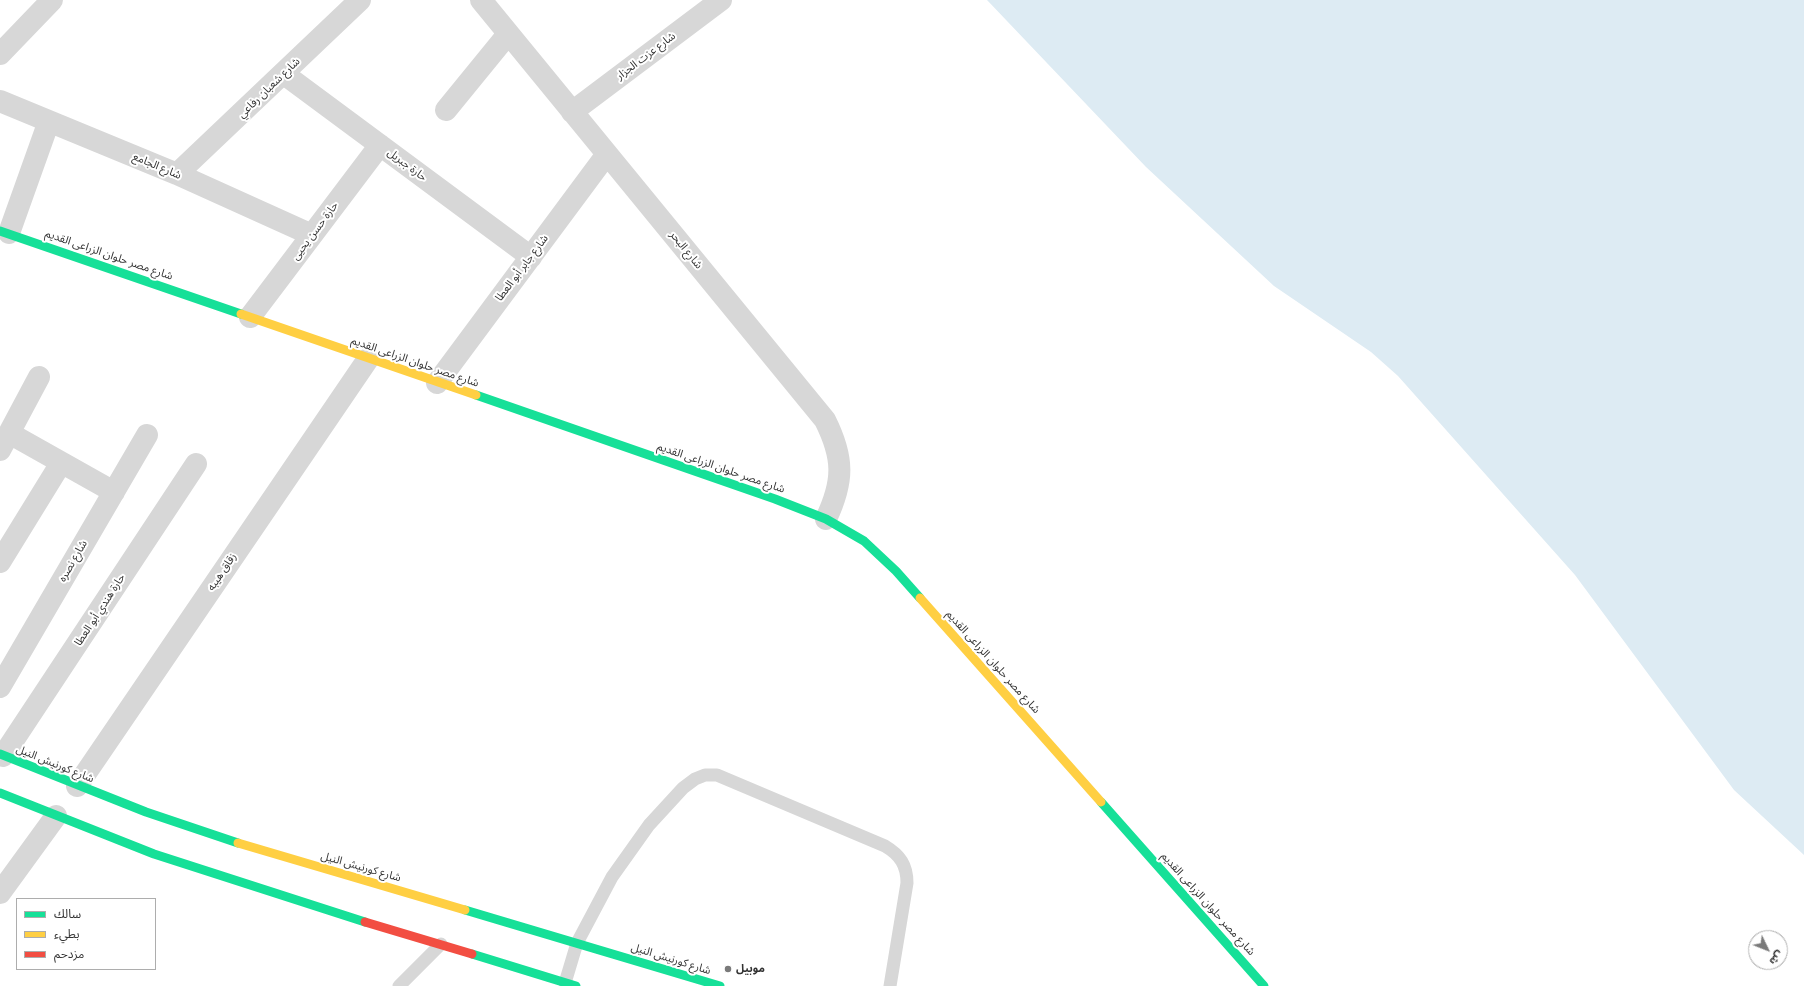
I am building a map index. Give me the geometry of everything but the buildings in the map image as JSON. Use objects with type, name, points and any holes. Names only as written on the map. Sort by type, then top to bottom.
[{"type":"main road","name":"شارع مصر حلوان الزراعى القديم","points":[[4,232],[776,499],[826,519],[864,541],[896,571],[1264,986]]},
{"type":"main road","name":"شارع كورنيش النيل","points":[[2,755],[77,786],[216,836],[720,986]]},
{"type":"main road","points":[[0,793],[154,854],[311,905],[571,984]]},
{"type":"street","points":[[0,54],[52,0]]},
{"type":"street","name":"شارع شعبان رفاعي","points":[[177,174],[284,74],[360,0]]},
{"type":"street","name":"شارع عزت الجزار","points":[[572,112],[721,0]]},
{"type":"street","name":"شارع البحر","points":[[486,2],[508,34],[825,420],[835,439],[839,459],[840,480],[835,500],[826,519]]},
{"type":"street","points":[[446,110],[508,34]]},
{"type":"street","name":"حارة جبريل","points":[[284,74],[531,257]]},
{"type":"street","name":"شارع الجامع","points":[[0,101],[177,174],[312,235]]},
{"type":"street","points":[[4,232],[49,121]]},
{"type":"street","name":"حارة حسن يحيى","points":[[250,317],[380,145]]},
{"type":"street","name":"شارع جابر أبو العطا","points":[[437,383],[607,154]]},
{"type":"street","name":"زقاق هيبه","points":[[77,786],[368,359]]},
{"type":"street","points":[[40,377],[4,442],[61,462],[114,492]]},
{"type":"street","name":"شارع نصره","points":[[0,687],[147,435]]},
{"type":"street","points":[[0,562],[61,462]]},
{"type":"street","name":"حارة هندي أبو العطا","points":[[2,755],[196,464]]},
{"type":"street","points":[[0,893],[56,816]]},
{"type":"lane","points":[[571,984],[577,943],[612,877],[650,825],[683,788],[695,779],[705,775],[716,775],[885,846],[900,857],[906,869],[907,883],[890,986]]},
{"type":"lane","points":[[399,986],[441,944]]},
{"type":"shaded area","points":[[987,0],[1804,0],[1804,855],[1734,790],[1575,575],[1398,376],[1371,352],[1274,286],[1146,167]]},
{"type":"traffic: fast","points":[[0,231],[241,314]]},
{"type":"traffic: fast","points":[[476,395],[775,499],[826,519],[864,541],[896,571],[920,598]]},
{"type":"traffic: fast","points":[[0,754],[146,812],[238,843]]},
{"type":"traffic: fast","points":[[0,793],[154,854],[365,922]]},
{"type":"traffic: fast","points":[[1101,802],[1264,986]]},
{"type":"traffic: fast","points":[[465,910],[720,986]]},
{"type":"traffic: fast","points":[[472,954],[576,986]]},
{"type":"traffic: slow","points":[[241,314],[476,395]]},
{"type":"traffic: slow","points":[[920,598],[1101,802]]},
{"type":"traffic: slow","points":[[238,843],[465,910]]},
{"type":"traffic: jam","points":[[365,922],[472,954]]},
{"type":"place","name":"موبيل","points":[[728,969]]}]
